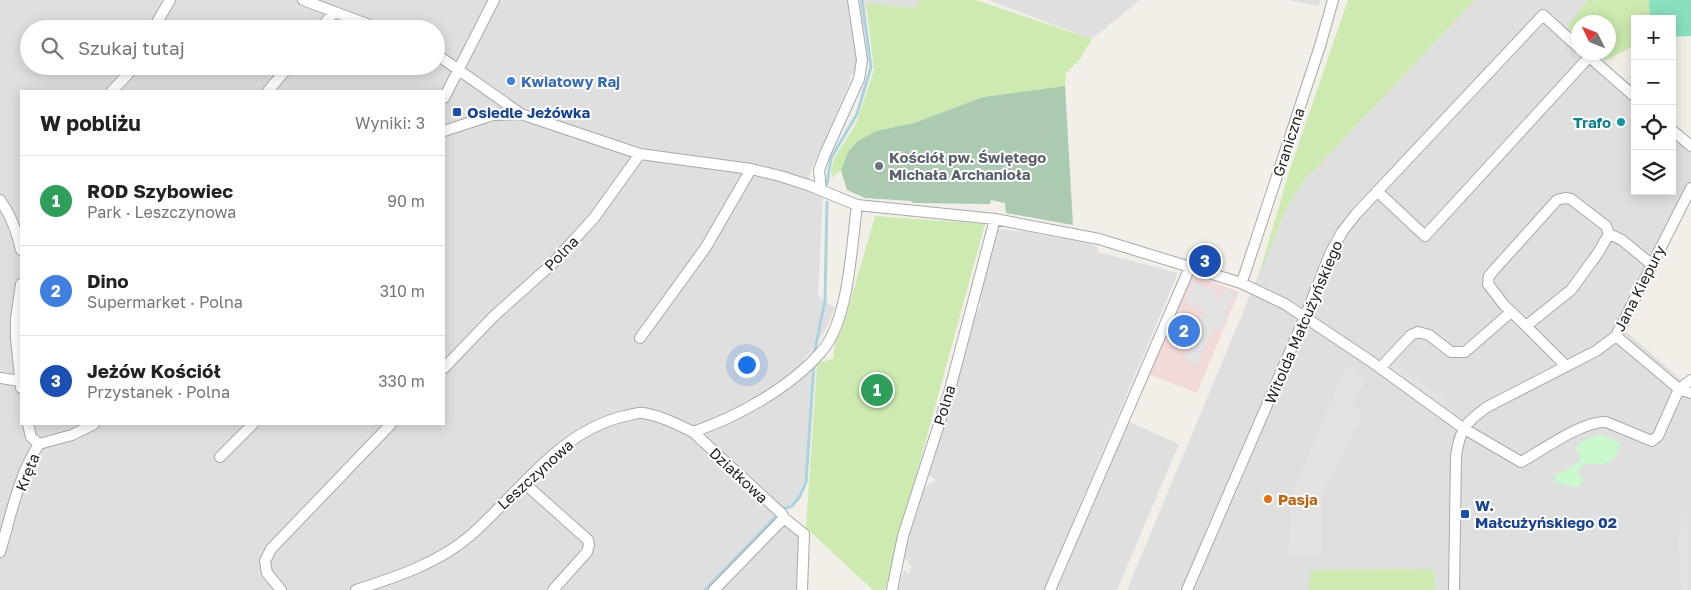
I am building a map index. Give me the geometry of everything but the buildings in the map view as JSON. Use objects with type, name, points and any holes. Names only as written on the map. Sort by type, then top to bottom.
[{"type":"street","points":[[159,20],[170,0]]},
{"type":"street","points":[[303,0],[356,20]]},
{"type":"street","points":[[445,96],[494,0]]},
{"type":"street","points":[[821,190],[819,170],[824,154],[860,79],[862,60],[853,0]]},
{"type":"street","name":"Graniczna","points":[[1241,283],[1246,273],[1320,46],[1333,0]]},
{"type":"street","points":[[327,20],[334,12]]},
{"type":"street","name":"Witolda Małcużyńskiego","points":[[1188,590],[1330,254],[1342,232],[1377,191],[1543,15],[1571,41]]},
{"type":"street","points":[[445,60],[521,114],[640,154],[751,169],[780,176],[857,205],[995,219],[1098,239],[1241,283],[1285,304],[1380,368],[1463,428],[1521,462],[1581,428],[1598,421],[1606,422],[1652,441],[1658,436],[1679,389],[1691,380]]},
{"type":"street","points":[[1377,191],[1425,236],[1583,60]]},
{"type":"street","points":[[1593,60],[1631,94]]},
{"type":"street","points":[[113,90],[127,75]]},
{"type":"street","points":[[269,90],[281,75]]},
{"type":"street","points":[[445,131],[493,115],[521,114]]},
{"type":"street","points":[[1676,133],[1690,144]]},
{"type":"street","name":"Polna","points":[[445,367],[470,340],[571,244],[594,218],[640,154]]},
{"type":"street","points":[[640,338],[706,247],[751,169]]},
{"type":"street","name":"Jana Kiepury","points":[[1463,428],[1472,418],[1487,407],[1596,351],[1616,336],[1691,188]]},
{"type":"street","points":[[1566,366],[1494,294],[1488,284],[1489,276],[1558,200],[1565,198],[1571,199],[1594,215],[1606,226],[1609,234],[1622,240],[1651,264]]},
{"type":"street","points":[[0,200],[9,213],[18,234],[20,245]]},
{"type":"street","points":[[693,432],[713,425],[750,407],[771,394],[822,352],[833,333],[844,299],[857,205]]},
{"type":"street","name":"Polna","points":[[892,590],[904,536],[949,393],[995,219]]},
{"type":"street","points":[[1526,326],[1571,290],[1598,253],[1609,234]]},
{"type":"street","points":[[1050,590],[1190,267]]},
{"type":"street","points":[[20,293],[16,329],[20,373]]},
{"type":"street","points":[[1380,368],[1411,335],[1418,332],[1429,335],[1451,352],[1465,352],[1511,312]]},
{"type":"street","points":[[1616,336],[1679,389],[1691,393]]},
{"type":"street","points":[[0,378],[20,384]]},
{"type":"street","name":"Leszczynowa","points":[[356,590],[416,568],[444,553],[471,535],[560,448],[586,431],[612,419],[642,413],[670,421],[693,432]]},
{"type":"street","name":"Kręta","points":[[0,552],[23,474],[39,444],[31,437],[28,425]]},
{"type":"street","points":[[39,444],[72,435],[92,425]]},
{"type":"street","points":[[220,457],[252,425]]},
{"type":"street","points":[[281,590],[268,573],[265,561],[271,550],[390,425]]},
{"type":"street","points":[[1454,590],[1456,456],[1458,441],[1463,428]]},
{"type":"street","name":"Działkowa","points":[[693,432],[804,534],[802,590]]},
{"type":"street","points":[[524,483],[588,540],[587,552],[553,590]]},
{"type":"street","points":[[714,590],[780,513]]},
{"type":"shaded area","points":[[0,0],[919,0],[916,8],[866,3],[860,74],[852,74],[809,175],[812,193],[823,197],[818,296],[835,308],[829,323],[812,351],[803,359],[813,365],[804,481],[799,495],[790,505],[782,508],[804,528],[805,590],[0,590]]},
{"type":"shaded area","points":[[988,0],[1140,0],[1092,39]]},
{"type":"shaded area","points":[[1288,0],[1320,0],[1319,6]]},
{"type":"shaded area","points":[[1475,0],[1588,0],[1576,15],[1571,15],[1571,22],[1567,27],[1571,31],[1571,60],[1603,60],[1631,84],[1631,195],[1676,195],[1676,126],[1691,139],[1691,183],[1616,323],[1691,388],[1691,590],[1435,590],[1434,569],[1312,570],[1308,590],[1127,590],[1286,209],[1303,182]]},
{"type":"shaded area","points":[[997,229],[1022,231],[1090,244],[1098,247],[1097,252],[1178,273],[1044,590],[898,590],[904,570],[909,574],[912,566],[903,557],[922,489],[936,480],[929,475],[930,463],[949,400],[955,399],[958,391],[953,388],[972,316],[977,313],[981,305],[979,300]]},
{"type":"shaded area","points":[[1193,274],[1239,292],[1197,393],[1147,374],[1188,278]]},
{"type":"shaded area","points":[[1193,282],[1218,292],[1216,298],[1222,295],[1226,289],[1237,293],[1224,313],[1228,314],[1221,330],[1214,328],[1197,366],[1184,360],[1204,311],[1185,302]]},
{"type":"shaded area","points":[[1346,366],[1365,381],[1351,404],[1363,414],[1321,496],[1321,555],[1288,557],[1291,496]]},
{"type":"shaded area","points":[[1397,366],[1448,402],[1443,408],[1394,372]]},
{"type":"shaded area","points":[[1127,421],[1179,444],[1117,590],[1057,590]]},
{"type":"shaded area","points":[[1687,515],[1688,590],[1681,590],[1679,541],[1681,518]]},
{"type":"green space","points":[[919,0],[976,0],[1092,39],[1080,59],[1066,73],[1065,86],[983,97],[914,123],[876,131],[848,152],[841,170],[832,178],[831,171],[834,158],[856,124],[874,70],[866,3],[916,8]]},
{"type":"green space","points":[[1348,0],[1475,0],[1303,182],[1286,209],[1258,278],[1289,172]]},
{"type":"green space","points":[[1588,0],[1649,0],[1650,15],[1631,15],[1631,47],[1616,55],[1616,15],[1576,15]]},
{"type":"green space","points":[[1649,0],[1691,0],[1691,36],[1676,37],[1676,15],[1650,15]]},
{"type":"green space","points":[[1571,22],[1571,31],[1567,27]]},
{"type":"green space","points":[[1065,86],[1073,225],[1006,213],[1005,203],[991,200],[990,204],[913,203],[911,201],[865,198],[847,190],[841,170],[848,152],[858,141],[876,131],[914,123],[983,97]]},
{"type":"green space","points":[[875,216],[985,224],[885,590],[873,590],[806,528],[817,365],[833,359],[836,338],[841,331],[848,310]]},
{"type":"green space","points":[[1603,435],[1617,441],[1620,445],[1613,460],[1601,464],[1584,463],[1577,473],[1584,479],[1578,487],[1554,482],[1557,473],[1563,472],[1581,460],[1576,450],[1578,444],[1592,437]]},
{"type":"green space","points":[[1434,569],[1435,590],[1308,590],[1311,570]]},
{"type":"waterway","points":[[827,184],[831,158],[857,114],[871,67],[862,0]]},
{"type":"waterway","points":[[815,350],[825,300],[827,202]]},
{"type":"waterway","points":[[705,590],[783,509],[792,506],[800,496],[806,482],[814,365]]},
{"type":"place","name":"Kwiatowy Raj","points":[[511,81]]},
{"type":"place","name":"Osiedle Jeżówka","points":[[457,112]]},
{"type":"place","name":"Trafo","points":[[1621,122]]},
{"type":"place","name":"Kościół pw. Świętego Michała Archanioła","points":[[879,166]]},
{"type":"place","name":"Jeżów Kościół","points":[[1205,261]]},
{"type":"place","name":"Dino","points":[[1184,331]]},
{"type":"place","name":"ROD Szybowiec","points":[[877,390]]},
{"type":"place","name":"Pasja","points":[[1268,499]]},
{"type":"place","name":"W. Małcużyńskiego 02","points":[[1465,514]]}]
